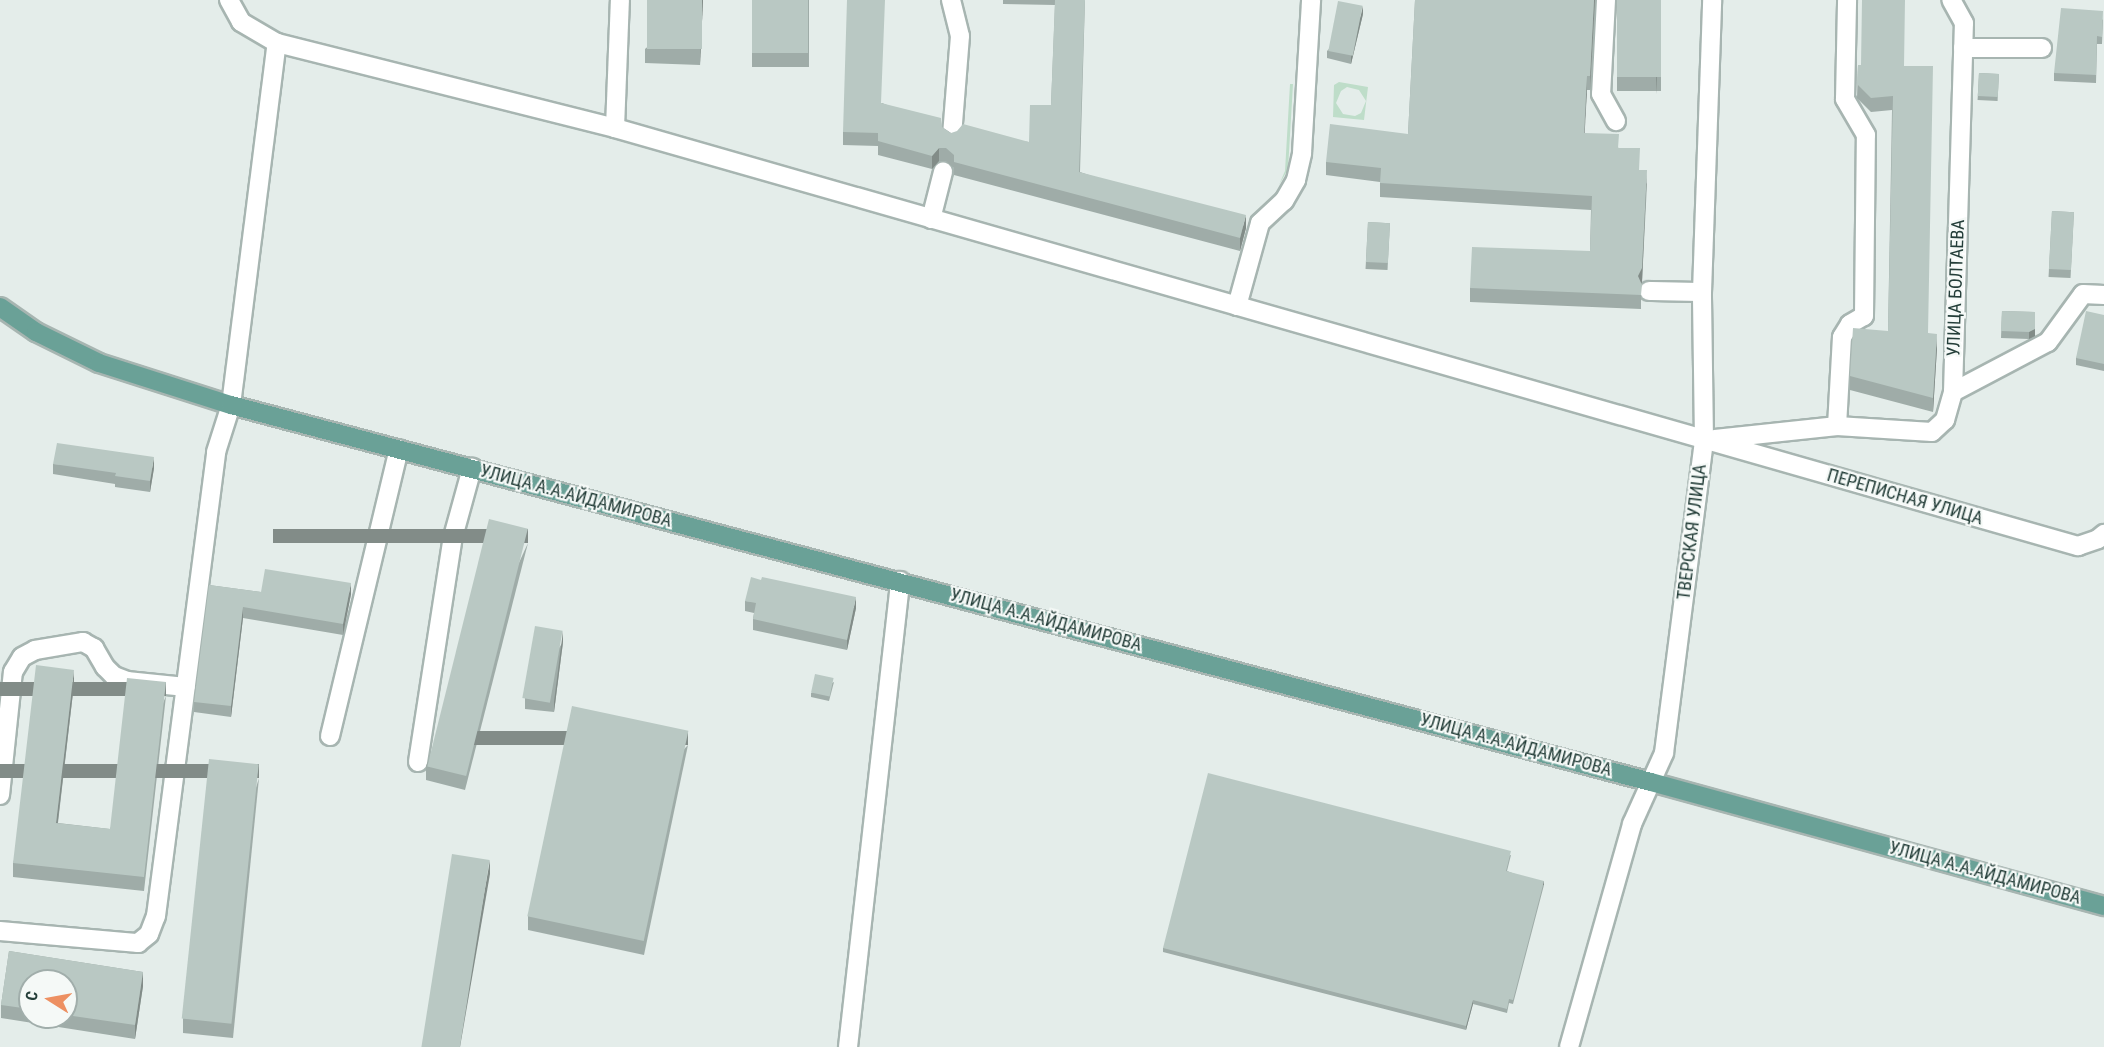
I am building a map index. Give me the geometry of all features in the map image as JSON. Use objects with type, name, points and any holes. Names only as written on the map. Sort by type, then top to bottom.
[{"type":"main road","name":"УЛИЦА А.А.АЙДАМИРОВА","points":[[0,307],[36,332],[99,363],[231,405],[900,581],[2104,906]]},
{"type":"street","name":"ПЕРЕПИСНАЯ УЛИЦА","points":[[229,0],[241,22],[277,43],[615,128],[2078,546],[2098,539],[2104,534]]},
{"type":"street","points":[[615,128],[620,0]]},
{"type":"street","points":[[951,0],[960,36],[952,135]]},
{"type":"street","points":[[1237,306],[1260,223],[1284,201],[1296,180],[1302,153],[1311,0]]},
{"type":"street","points":[[1606,0],[1601,94],[1616,121]]},
{"type":"street","name":"ТВЕРСКАЯ УЛИЦА","points":[[1569,1047],[1632,824],[1664,753],[1704,441],[1702,292],[1712,0]]},
{"type":"street","points":[[1837,426],[1842,337],[1850,324],[1864,316],[1866,135],[1845,99],[1847,0]]},
{"type":"street","name":"УЛИЦА БОЛТАЕВА","points":[[1951,0],[1964,23],[1953,392],[2048,342],[2083,294],[2104,295]]},
{"type":"street","points":[[0,931],[138,943],[149,934],[156,916],[216,452],[231,405],[277,43]]},
{"type":"street","points":[[1963,48],[2042,48]]},
{"type":"street","points":[[931,219],[943,172]]},
{"type":"street","points":[[1648,291],[1702,292]]},
{"type":"street","points":[[1704,441],[1837,426],[1932,432],[1945,420],[1953,392]]},
{"type":"street","points":[[330,736],[399,449]]},
{"type":"street","points":[[417,762],[453,537],[472,468]]},
{"type":"street","points":[[848,1047],[900,581]]},
{"type":"street","points":[[0,795],[13,672],[22,657],[35,650],[83,642],[94,648],[105,667],[114,676],[127,681],[186,687]]},
{"type":"green space","points":[[1339,82],[1368,87],[1364,120],[1333,117],[1334,85]],"holes":[[[1347,87],[1359,90],[1366,101],[1361,113],[1355,116],[1343,114],[1336,103],[1341,91]]]},
{"type":"green space","points":[[1290,84],[1293,84],[1288,169],[1279,185],[1285,171]]},
{"type":"building","points":[[647,0],[702,0],[702,49],[647,49]]},
{"type":"building","points":[[752,0],[808,0],[808,53],[752,53]]},
{"type":"building","points":[[847,0],[885,0],[881,103],[941,118],[942,127],[951,133],[957,131],[963,124],[1029,142],[1030,105],[1051,105],[1055,0],[1085,0],[1079,172],[1246,215],[1240,238],[954,162],[954,155],[946,148],[939,148],[932,156],[878,141],[878,133],[843,132]]},
{"type":"building","points":[[1415,0],[1594,0],[1584,133],[1619,134],[1618,148],[1640,148],[1639,170],[1647,170],[1642,268],[1638,276],[1642,285],[1641,295],[1470,288],[1472,247],[1590,251],[1592,196],[1380,183],[1381,168],[1326,162],[1330,124],[1408,134]]},
{"type":"building","points":[[1617,0],[1661,0],[1661,77],[1617,77]]},
{"type":"building","points":[[1862,0],[1905,0],[1904,66],[1933,66],[1928,333],[1937,334],[1933,398],[1850,376],[1853,328],[1888,331],[1893,96],[1871,98],[1857,84],[1858,65],[1861,65]]},
{"type":"building","points":[[1338,1],[1363,6],[1353,56],[1328,51]]},
{"type":"building","points":[[2061,8],[2103,11],[2102,37],[2097,36],[2096,75],[2054,73]]},
{"type":"building","points":[[1979,73],[1999,74],[1998,97],[1978,96]]},
{"type":"building","points":[[2052,211],[2074,212],[2071,270],[2049,269]]},
{"type":"building","points":[[1368,222],[1390,223],[1388,263],[1366,262]]},
{"type":"building","points":[[2002,311],[2035,312],[2035,329],[2029,332],[2001,331]]},
{"type":"building","points":[[2086,311],[2104,315],[2104,364],[2076,358]]},
{"type":"building","points":[[57,443],[154,457],[150,481],[115,476],[116,473],[53,464]]},
{"type":"building","points":[[489,519],[528,529],[466,776],[427,766]]},
{"type":"building","points":[[265,569],[351,583],[343,624],[243,607],[231,706],[194,702],[209,585],[261,592]]},
{"type":"building","points":[[751,577],[761,580],[762,577],[856,597],[847,640],[753,619],[756,603],[745,601]]},
{"type":"building","points":[[535,626],[563,631],[550,703],[522,698]]},
{"type":"building","points":[[36,665],[74,670],[56,823],[110,829],[127,678],[166,682],[144,877],[13,863]]},
{"type":"building","points":[[815,674],[834,678],[830,697],[811,693]]},
{"type":"building","points":[[572,706],[688,731],[644,941],[527,916]]},
{"type":"building","points":[[209,759],[259,764],[231,1024],[182,1019]]},
{"type":"building","points":[[1208,773],[1511,851],[1506,871],[1544,881],[1513,1000],[1509,999],[1507,1009],[1473,1000],[1466,1026],[1163,948]]},
{"type":"building","points":[[452,854],[490,860],[460,1047],[421,1047]]},
{"type":"building","points":[[9,951],[143,972],[135,1025],[78,1017],[78,969],[18,969],[18,1007],[1,1005]]}]
